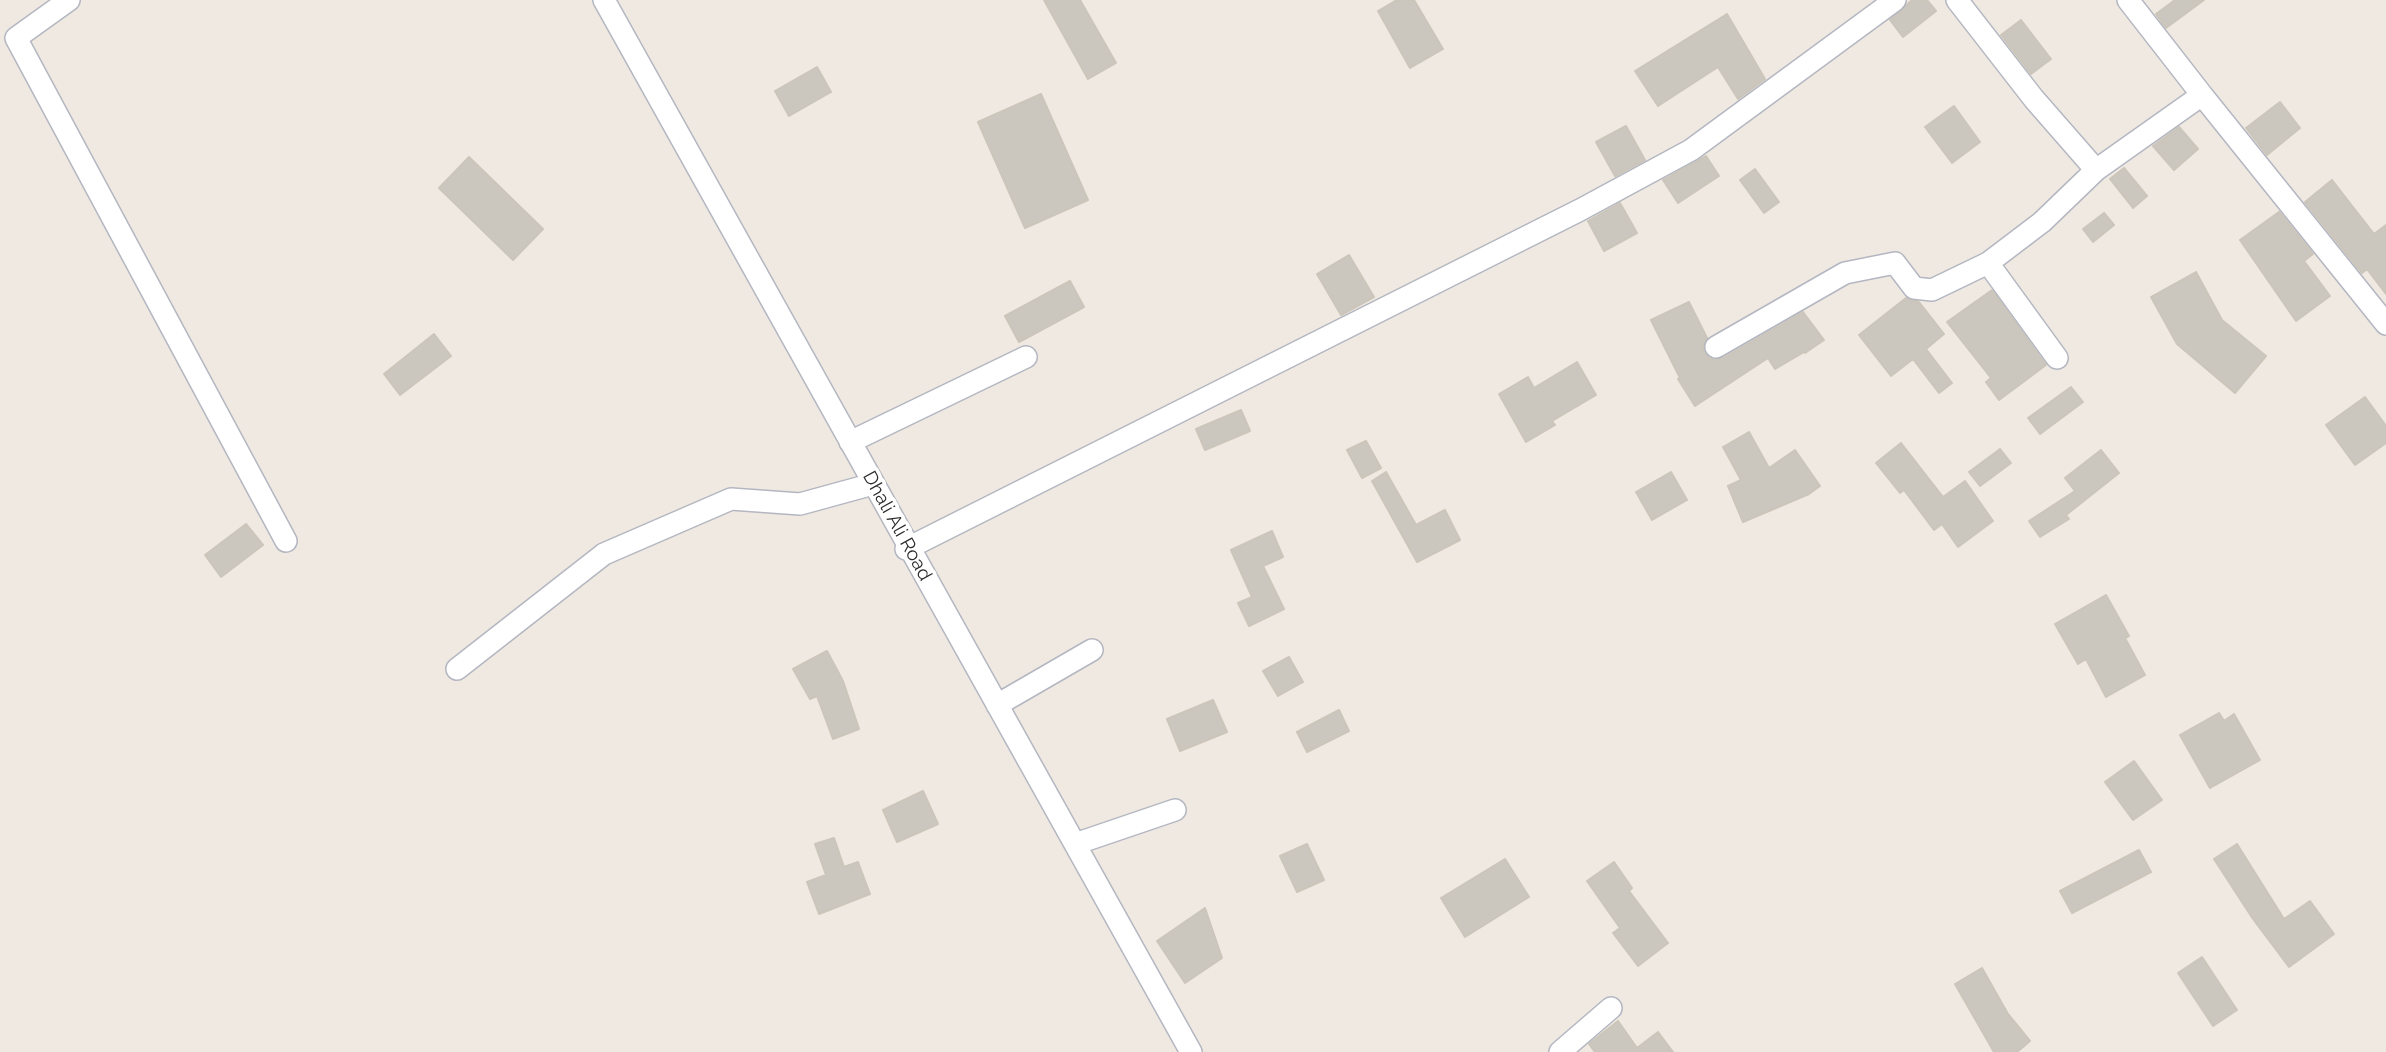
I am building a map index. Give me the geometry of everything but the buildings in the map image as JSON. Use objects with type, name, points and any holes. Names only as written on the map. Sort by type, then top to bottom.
[{"type":"street","points":[[69,0],[16,38],[286,541]]},
{"type":"street","name":"Dhali Ali Road","points":[[604,0],[907,548],[1191,1052]]},
{"type":"street","points":[[907,548],[1580,210],[1678,157],[1895,0]]},
{"type":"street","points":[[1957,0],[2034,99],[2096,170]]},
{"type":"street","points":[[2128,0],[2386,324]]},
{"type":"street","points":[[1716,347],[1845,272],[1895,263],[1914,288],[1932,290],[1987,263],[2042,222],[2096,170],[2202,95]]},
{"type":"street","points":[[1987,263],[2057,358]]},
{"type":"street","points":[[850,442],[1026,357]]},
{"type":"street","points":[[457,669],[604,554],[731,499],[800,504],[873,484]]},
{"type":"street","points":[[997,705],[1092,650]]},
{"type":"street","points":[[1075,845],[1175,810]]},
{"type":"street","points":[[1560,1052],[1611,1008]]}]
